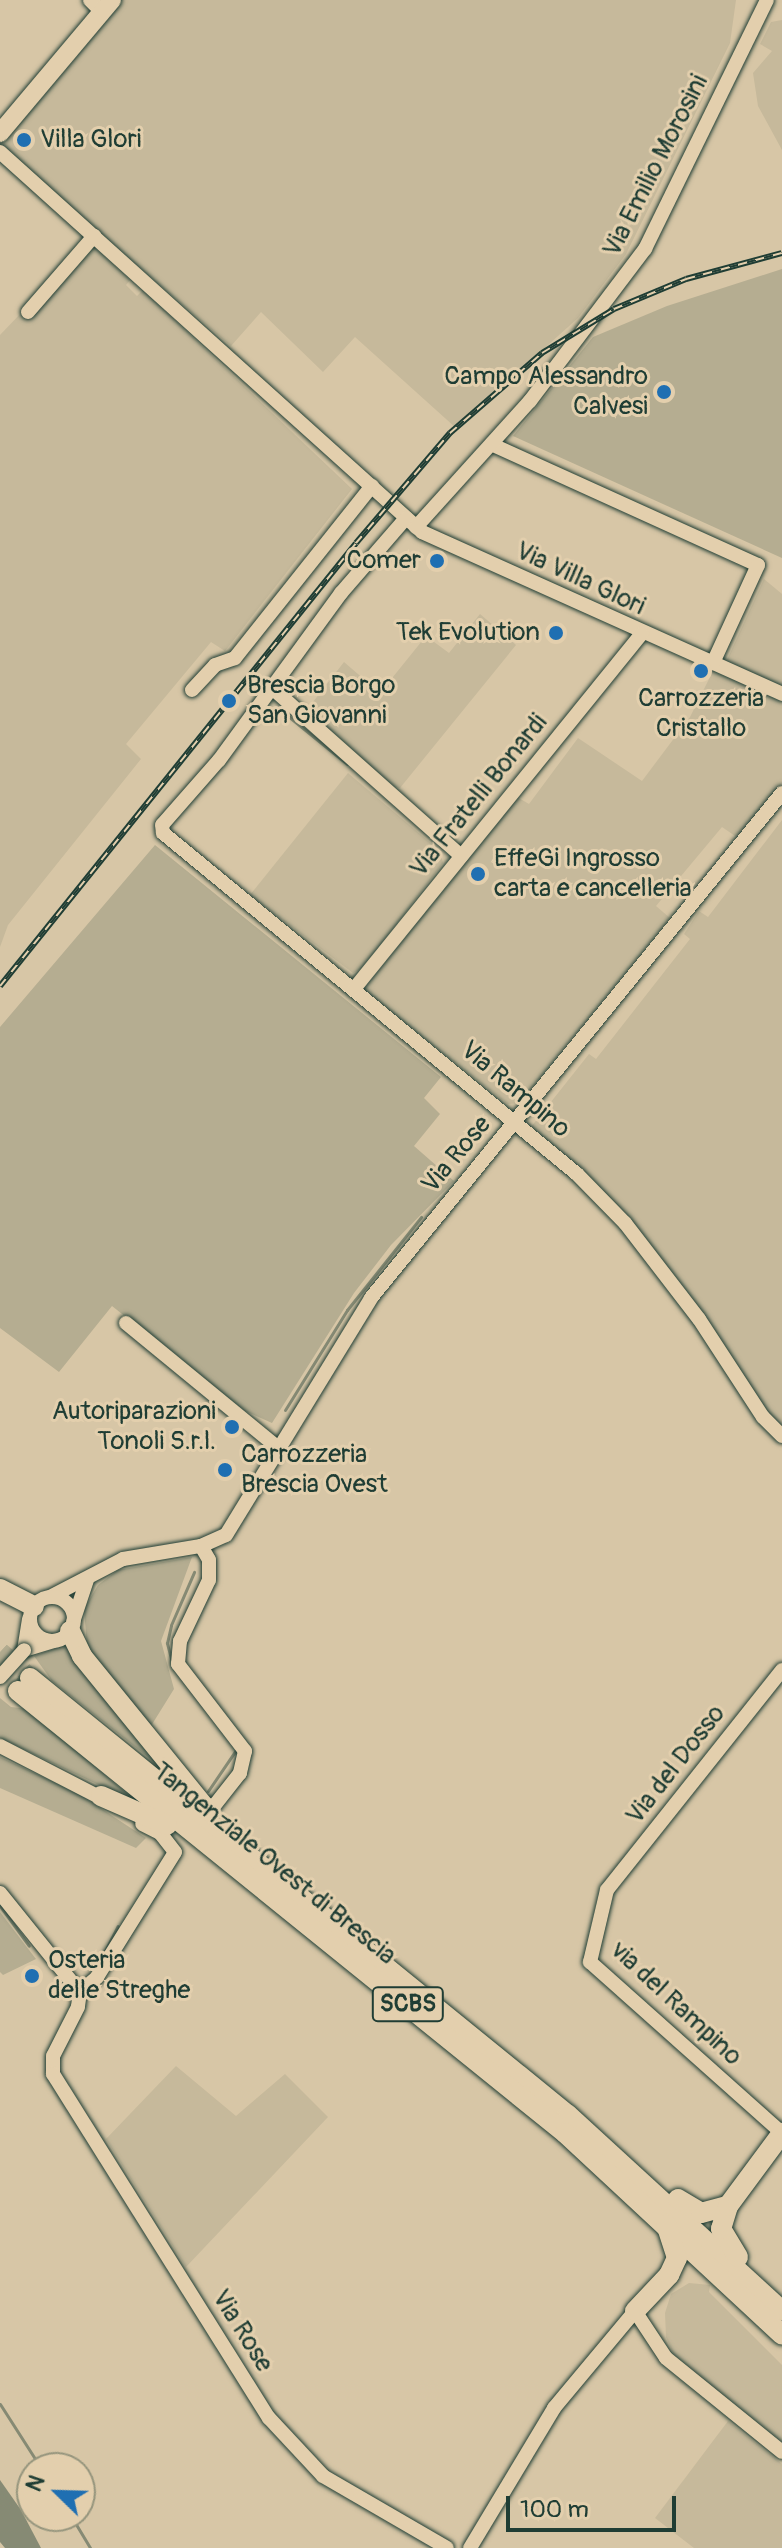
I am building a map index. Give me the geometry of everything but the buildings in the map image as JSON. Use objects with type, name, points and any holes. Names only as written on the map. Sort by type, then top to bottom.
[{"type":"highway","points":[[0,1589],[38,1606]]},
{"type":"highway","points":[[66,1631],[82,1656],[188,1788],[242,1841],[254,1872],[221,1868],[163,1821],[101,1796]]},
{"type":"highway","name":"Tangenziale Ovest di Brescia","points":[[24,1684],[510,2087],[665,2221],[782,2335]]},
{"type":"highway","name":"Tangenziale Ovest di Brescia","points":[[254,1872],[637,2174],[782,2311]]},
{"type":"highway","points":[[752,2281],[721,2229],[728,2206],[782,2133]]},
{"type":"highway","points":[[637,2174],[668,2190],[690,2209],[712,2213],[728,2206]]},
{"type":"highway","points":[[635,2311],[669,2275],[677,2258],[665,2221]]},
{"type":"highway","points":[[669,2275],[687,2268],[705,2269],[729,2282]]},
{"type":"main road","points":[[0,133],[101,4]]},
{"type":"street","name":"Via Emilio Morosini","points":[[163,833],[162,825],[272,688],[341,593],[493,445],[645,249],[767,0]]},
{"type":"street","name":"Via Villa Glori","points":[[0,152],[411,523],[641,634],[782,694]]},
{"type":"street","points":[[28,312],[94,236]]},
{"type":"street","points":[[493,445],[758,565],[713,663]]},
{"type":"street","points":[[192,690],[215,665],[235,658],[372,486]]},
{"type":"street","name":"Via Fratelli Bonardi","points":[[354,989],[641,634]]},
{"type":"street","points":[[272,688],[461,856]]},
{"type":"street","name":"Via Rose","points":[[201,1546],[218,1541],[233,1526],[277,1447],[371,1298],[782,793]]},
{"type":"street","name":"Via Rampino","points":[[163,833],[517,1121],[625,1223],[699,1319],[763,1417],[782,1436]]},
{"type":"street","points":[[126,1323],[277,1447]]},
{"type":"street","points":[[0,1677],[24,1650],[38,1606],[123,1559],[201,1546],[209,1560],[209,1580],[180,1641],[178,1664],[245,1751],[240,1773],[214,1806]]},
{"type":"street","points":[[24,1650],[66,1631],[87,1580]]},
{"type":"street","points":[[38,1606],[65,1601],[66,1631]]},
{"type":"street","points":[[38,1606],[33,1631],[66,1631]]},
{"type":"street","name":"Via del Dosso","points":[[607,1890],[782,1670]]},
{"type":"street","points":[[0,1746],[101,1796],[160,1833],[175,1852],[97,1977],[80,1992],[0,1893]]},
{"type":"street","name":"via del Rampino","points":[[607,1890],[590,1962],[782,2133]]},
{"type":"street","name":"Via Rose","points":[[80,1992],[78,2007],[53,2056],[56,2081],[286,2442],[340,2488],[447,2548]]},
{"type":"street","points":[[470,2548],[554,2408],[635,2311],[666,2358],[782,2452]]},
{"type":"shaded area","points":[[117,0],[736,0],[730,43],[626,254],[578,318],[456,428],[355,337],[323,372],[261,312],[231,346],[0,148]]},
{"type":"shaded area","points":[[782,20],[782,150],[758,106],[753,73],[772,51],[760,44],[771,22]]},
{"type":"shaded area","points":[[94,247],[130,280],[126,285],[137,296],[143,290],[352,489],[225,651],[211,642],[126,744],[141,759],[8,925],[0,947],[0,335],[22,312],[28,317]]},
{"type":"shaded area","name":"Campo Alessandro Calvesi","points":[[782,269],[782,558],[513,436],[593,337],[667,306]]},
{"type":"shaded area","points":[[764,579],[782,594],[782,686],[726,662]]},
{"type":"shaded area","points":[[480,614],[516,645],[400,788],[393,787],[306,711],[344,662],[380,693],[426,636],[449,653]]},
{"type":"shaded area","points":[[714,669],[782,701],[782,783],[738,838],[722,827],[656,906],[670,918],[519,1103],[508,1104],[363,990],[517,797],[529,804],[578,738],[642,781],[690,717]]},
{"type":"shaded area","points":[[348,773],[440,851],[443,863],[363,968],[353,973],[250,895]]},
{"type":"shaded area","points":[[782,820],[782,1426],[765,1410],[696,1304],[615,1202],[531,1127],[589,1054],[596,1059],[690,939],[684,934],[699,911],[708,917]]},
{"type":"shaded area","points":[[155,845],[441,1077],[424,1098],[440,1114],[414,1146],[454,1181],[391,1245],[354,1293],[272,1423],[243,1410],[112,1306],[59,1372],[0,1328],[0,1027]]},
{"type":"shaded area","points":[[192,1557],[161,1641],[174,1689],[151,1726],[87,1646],[84,1609],[98,1585],[118,1570]]},
{"type":"shaded area","points":[[71,1643],[168,1773],[52,1681],[34,1656]]},
{"type":"shaded area","points":[[0,1698],[11,1707],[28,1709],[139,1804],[0,1738]]},
{"type":"shaded area","points":[[0,1757],[79,1794],[146,1838],[136,1848],[0,1788]]},
{"type":"shaded area","points":[[0,1912],[36,1959],[3,1975],[0,1972]]},
{"type":"shaded area","points":[[176,2066],[236,2116],[285,2074],[328,2117],[186,2267],[106,2139]]},
{"type":"shaded area","points":[[689,2283],[710,2285],[709,2292],[782,2365],[782,2444],[674,2355],[666,2337],[665,2313],[671,2294]]},
{"type":"shaded area","points":[[728,2421],[782,2464],[782,2548],[694,2548],[655,2518]]},
{"type":"shaded area","points":[[0,2480],[16,2503],[16,2532],[33,2532],[41,2548],[5,2548],[0,2542]]},
{"type":"waterway","points":[[288,716],[347,764]]},
{"type":"waterway","points":[[285,1410],[347,1310],[421,1217]]},
{"type":"waterway","points":[[172,1662],[167,1643],[171,1625],[194,1572]]},
{"type":"waterway","points":[[208,1791],[236,1750]]},
{"type":"waterway","points":[[0,1906],[29,1946]]},
{"type":"waterway","points":[[105,1951],[118,1926]]},
{"type":"waterway","points":[[0,2404],[31,2452]]},
{"type":"waterway","points":[[80,2532],[90,2548]]},
{"type":"tunnel","points":[[0,1652],[30,1678]]},
{"type":"railway","points":[[0,986],[356,543],[450,433],[542,353],[614,309],[686,279],[782,253]]},
{"type":"place","name":"Villa Glori","points":[[24,140]]},
{"type":"place","name":"Campo Alessandro Calvesi","points":[[664,392]]},
{"type":"place","name":"Comer","points":[[437,561]]},
{"type":"place","name":"Tek Evolution","points":[[556,633]]},
{"type":"place","name":"Carrozzeria Cristallo","points":[[701,671]]},
{"type":"place","name":"Brescia Borgo San Giovanni","points":[[229,701]]},
{"type":"place","name":"EffeGi Ingrosso carta e cancelleria","points":[[478,874]]},
{"type":"place","name":"Autoriparazioni Tonoli S.r.l.","points":[[232,1427]]},
{"type":"place","name":"Carrozzeria Brescia Ovest","points":[[225,1470]]},
{"type":"place","name":"Osteria delle Streghe","points":[[32,1976]]}]
